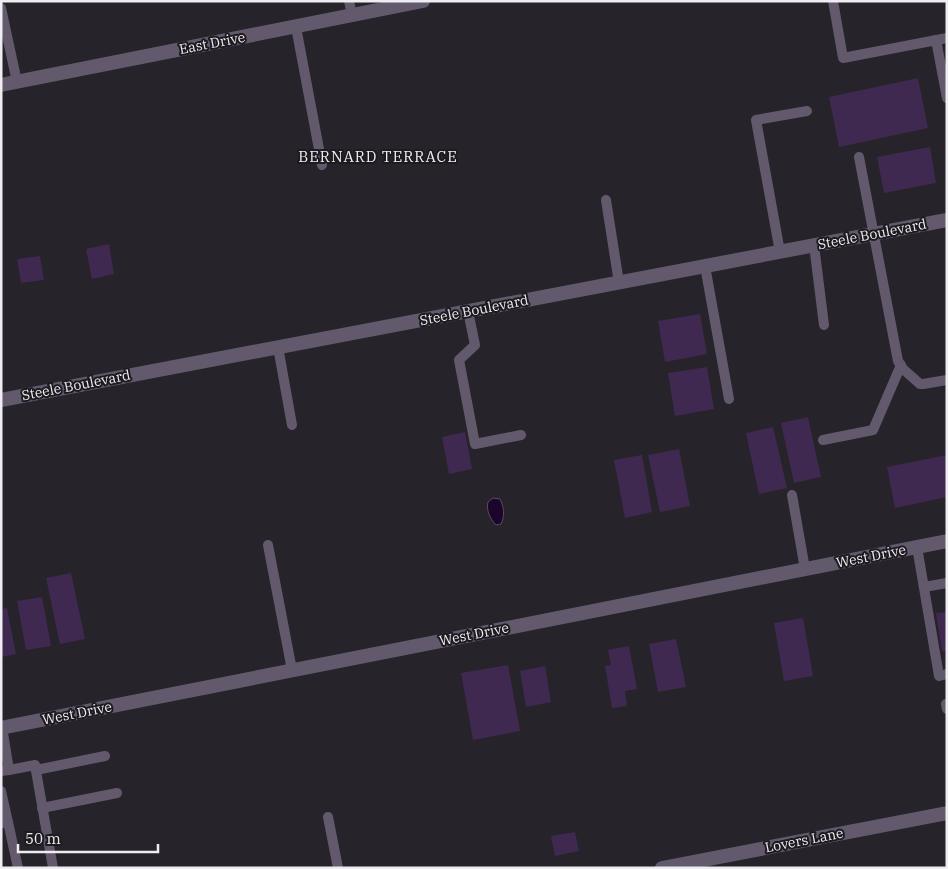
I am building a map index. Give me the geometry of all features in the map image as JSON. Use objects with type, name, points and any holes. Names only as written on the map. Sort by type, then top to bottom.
[{"type":"street","name":"East Drive","points":[[1,85],[423,1]]},
{"type":"street","name":"Steele Boulevard","points":[[1,400],[947,220]]},
{"type":"street","name":"West Drive","points":[[2,728],[947,541]]},
{"type":"street","name":"Lovers Lane","points":[[662,868],[947,812]]},
{"type":"lane","points":[[349,1],[352,15]]},
{"type":"lane","points":[[833,1],[843,58],[947,38]]},
{"type":"lane","points":[[1,8],[17,82]]},
{"type":"lane","points":[[296,27],[322,165]]},
{"type":"lane","points":[[936,40],[947,98]]},
{"type":"lane","points":[[780,252],[756,120],[807,111]]},
{"type":"lane","points":[[859,157],[898,362],[920,384],[947,380]]},
{"type":"lane","points":[[606,200],[619,282]]},
{"type":"lane","points":[[814,245],[824,325]]},
{"type":"lane","points":[[705,266],[729,399]]},
{"type":"lane","points":[[468,311],[475,345],[459,360],[475,444],[521,435]]},
{"type":"lane","points":[[278,347],[292,425]]},
{"type":"lane","points":[[823,440],[872,430],[901,366]]},
{"type":"lane","points":[[792,496],[806,569]]},
{"type":"lane","points":[[268,545],[292,670]]},
{"type":"lane","points":[[917,547],[939,676],[947,674]]},
{"type":"lane","points":[[924,587],[947,583]]},
{"type":"lane","points":[[947,704],[947,710]]},
{"type":"lane","points":[[2,728],[5,770],[35,764],[53,868]]},
{"type":"lane","points":[[36,770],[105,756]]},
{"type":"lane","points":[[1,791],[5,822],[18,868]]},
{"type":"lane","points":[[42,808],[117,793]]},
{"type":"lane","points":[[328,818],[338,868]]},
{"type":"shaded area","points":[[493,498],[500,499],[502,505],[503,515],[501,524],[496,525],[489,514],[488,502]]},
{"type":"building","points":[[918,78],[928,128],[839,147],[829,97]]},
{"type":"building","points":[[930,147],[936,183],[884,193],[877,157]]},
{"type":"building","points":[[109,244],[114,274],[92,279],[86,249]]},
{"type":"building","points":[[40,256],[44,280],[21,283],[17,259]]},
{"type":"building","points":[[700,314],[707,354],[665,362],[658,321]]},
{"type":"building","points":[[707,367],[714,409],[675,416],[668,373]]},
{"type":"building","points":[[808,417],[821,477],[794,483],[781,423]]},
{"type":"building","points":[[773,427],[787,488],[759,494],[746,433]]},
{"type":"building","points":[[465,432],[472,469],[449,474],[442,437]]},
{"type":"building","points":[[679,449],[690,506],[660,512],[648,455]]},
{"type":"building","points":[[642,455],[652,512],[625,518],[614,460]]},
{"type":"building","points":[[947,455],[947,497],[895,508],[887,467]]},
{"type":"building","points":[[71,573],[85,639],[60,644],[46,578]]},
{"type":"building","points":[[42,597],[51,646],[26,650],[17,601]]},
{"type":"building","points":[[7,608],[16,654],[1,657],[1,609]]},
{"type":"building","points":[[947,612],[947,651],[942,651],[936,613]]},
{"type":"building","points":[[803,618],[813,676],[784,681],[774,623]]},
{"type":"building","points":[[676,639],[686,687],[658,692],[649,644]]},
{"type":"building","points":[[629,646],[637,689],[625,691],[627,706],[612,708],[605,666],[611,665],[608,650]]},
{"type":"building","points":[[508,665],[520,731],[473,740],[461,673]]},
{"type":"building","points":[[545,666],[551,702],[526,707],[520,671]]},
{"type":"building","points":[[575,832],[579,851],[555,856],[551,836]]},
{"type":"district","name":"BERNARD TERRACE","points":[[378,157]]}]
